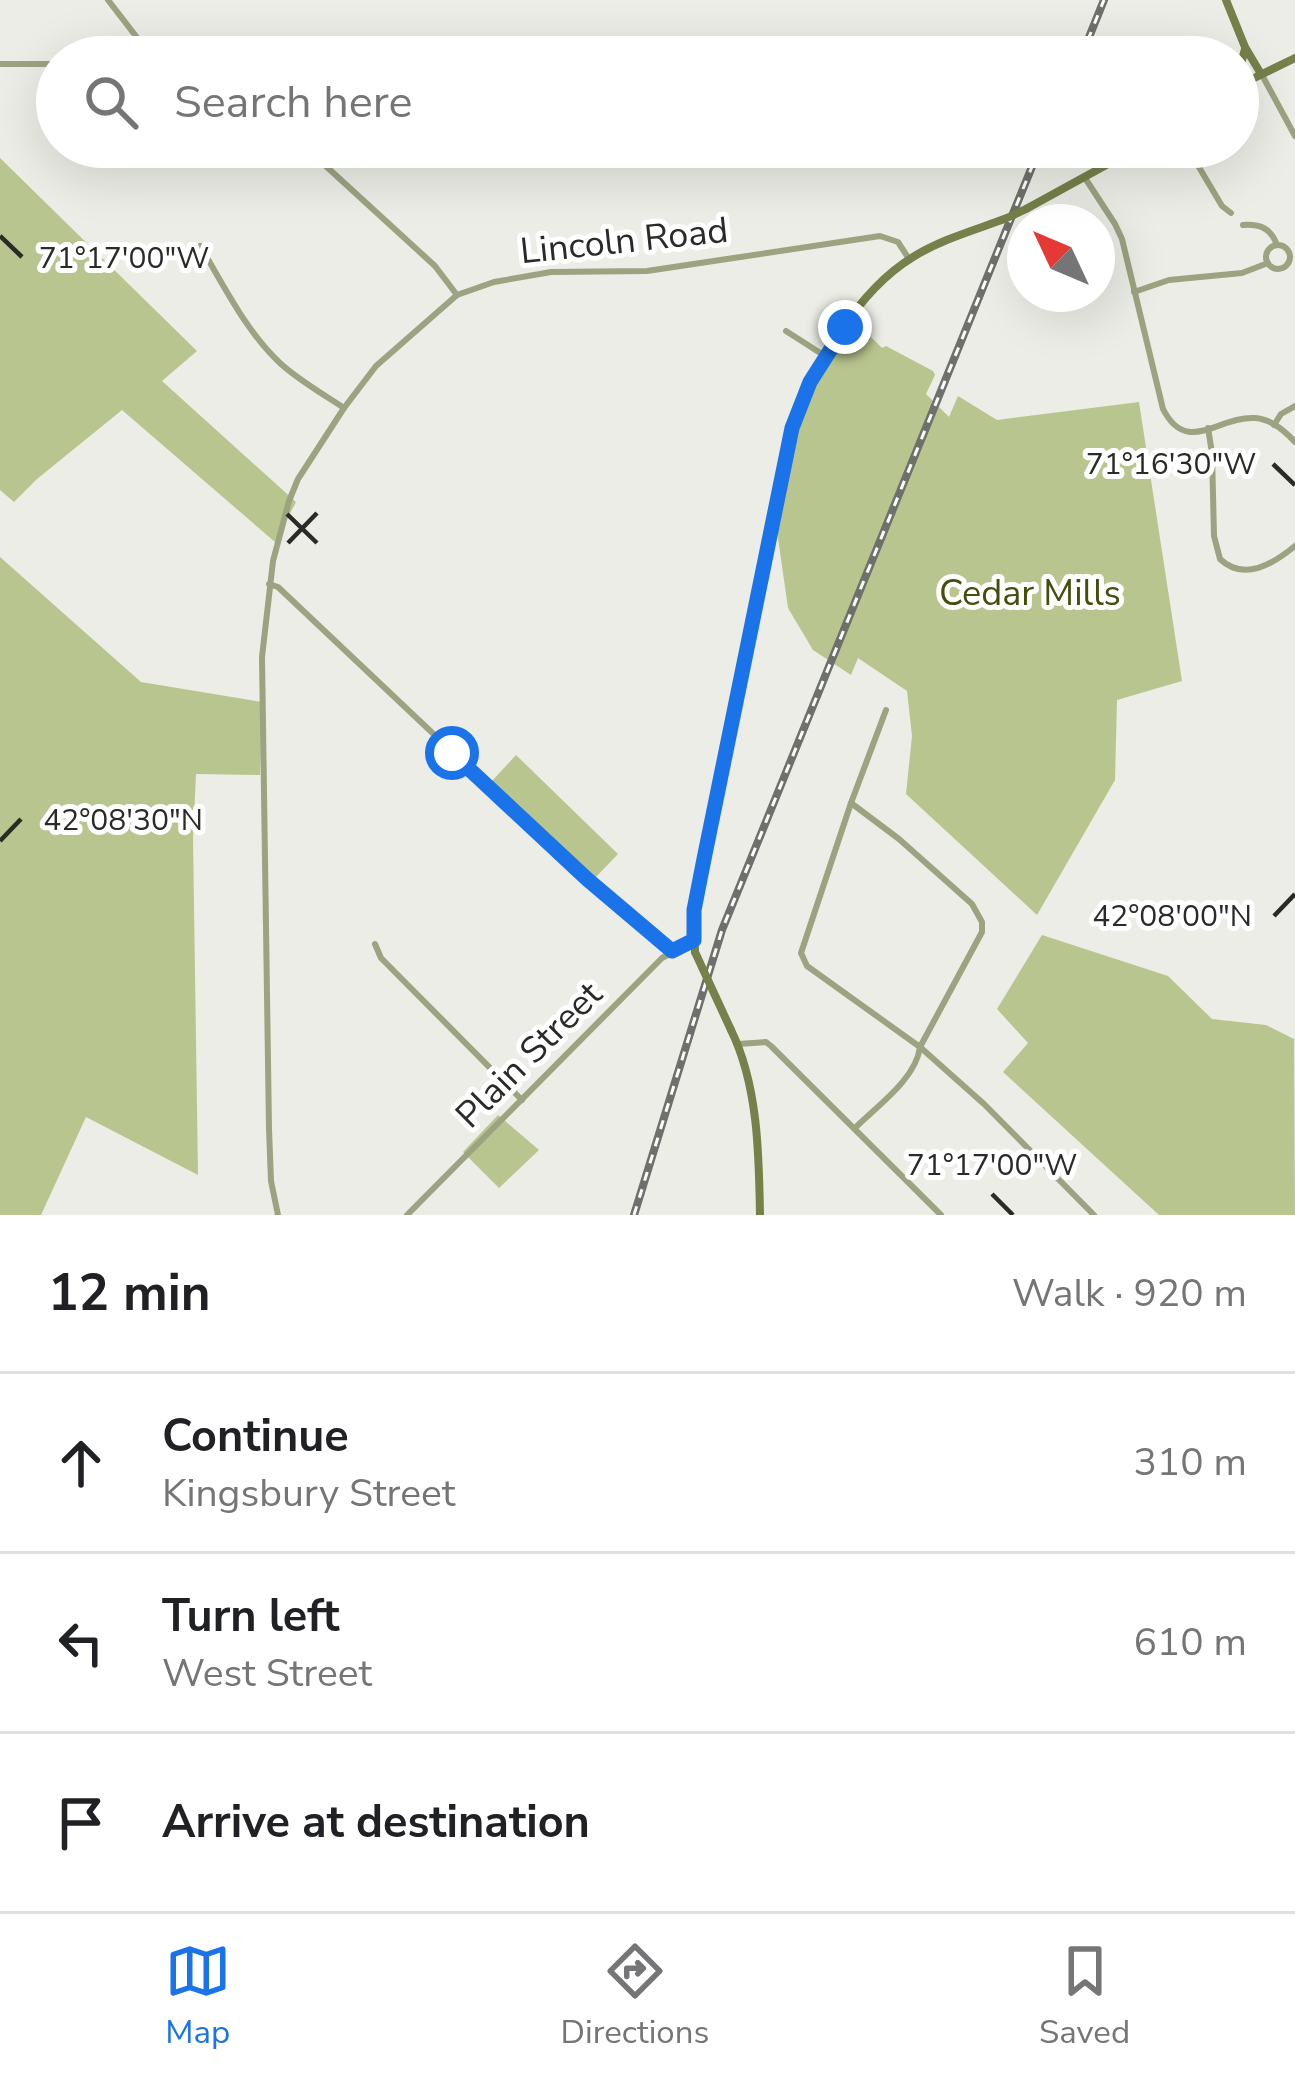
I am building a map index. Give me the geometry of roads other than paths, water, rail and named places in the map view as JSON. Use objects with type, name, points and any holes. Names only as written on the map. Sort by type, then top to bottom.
[{"type":"main road","points":[[1226,0],[1241,36]]},
{"type":"main road","points":[[1259,76],[1295,58]]},
{"type":"main road","points":[[1259,69],[1262,74]]},
{"type":"main road","points":[[760,1215],[752,1104],[738,1043],[695,952],[694,940],[697,893],[792,428],[825,356],[880,284],[909,259],[1007,218],[1102,168]]},
{"type":"street","points":[[110,0],[137,36]]},
{"type":"street","points":[[0,64],[36,64]]},
{"type":"street","points":[[1262,74],[1295,136]]},
{"type":"street","points":[[328,168],[436,266],[457,295]]},
{"type":"street","points":[[1199,168],[1231,213]]},
{"type":"street","points":[[1085,178],[1122,239],[1169,420],[1183,432],[1252,417],[1274,425],[1295,442]]},
{"type":"street","points":[[1135,292],[1169,280],[1225,276],[1268,263],[1278,269],[1288,264],[1287,250],[1277,245],[1271,233],[1259,225],[1243,225]]},
{"type":"street","name":"Lincoln Road","points":[[278,1215],[271,1181],[262,657],[280,530],[298,479],[344,408],[390,351],[457,295],[494,281],[551,272],[647,271],[875,236],[896,240],[909,259]]},
{"type":"street","points":[[1268,263],[1268,252],[1277,245]]},
{"type":"street","points":[[200,246],[268,350],[344,408]]},
{"type":"street","points":[[1288,264],[1295,271]]},
{"type":"street","points":[[786,331],[825,356]]},
{"type":"street","points":[[1274,425],[1295,406]]},
{"type":"street","points":[[1208,428],[1213,453],[1214,536],[1220,559],[1238,571],[1252,570],[1295,547]]},
{"type":"street","points":[[269,584],[278,586],[587,879],[672,951]]},
{"type":"street","points":[[886,710],[801,953],[807,966],[920,1047],[984,1103],[1094,1215]]},
{"type":"street","points":[[851,803],[972,904],[982,922],[972,955],[919,1056],[855,1128]]},
{"type":"street","name":"Plain Street","points":[[407,1215],[672,951],[694,940]]},
{"type":"street","points":[[375,944],[381,958],[522,1100]]},
{"type":"street","points":[[738,1043],[771,1046],[941,1215]]},
{"type":"railway","points":[[1089,36],[1104,0]]},
{"type":"railway","points":[[634,1215],[722,930],[1031,168]]},
{"type":"park label","name":"Cedar Mills","points":[[1030,593]]}]
